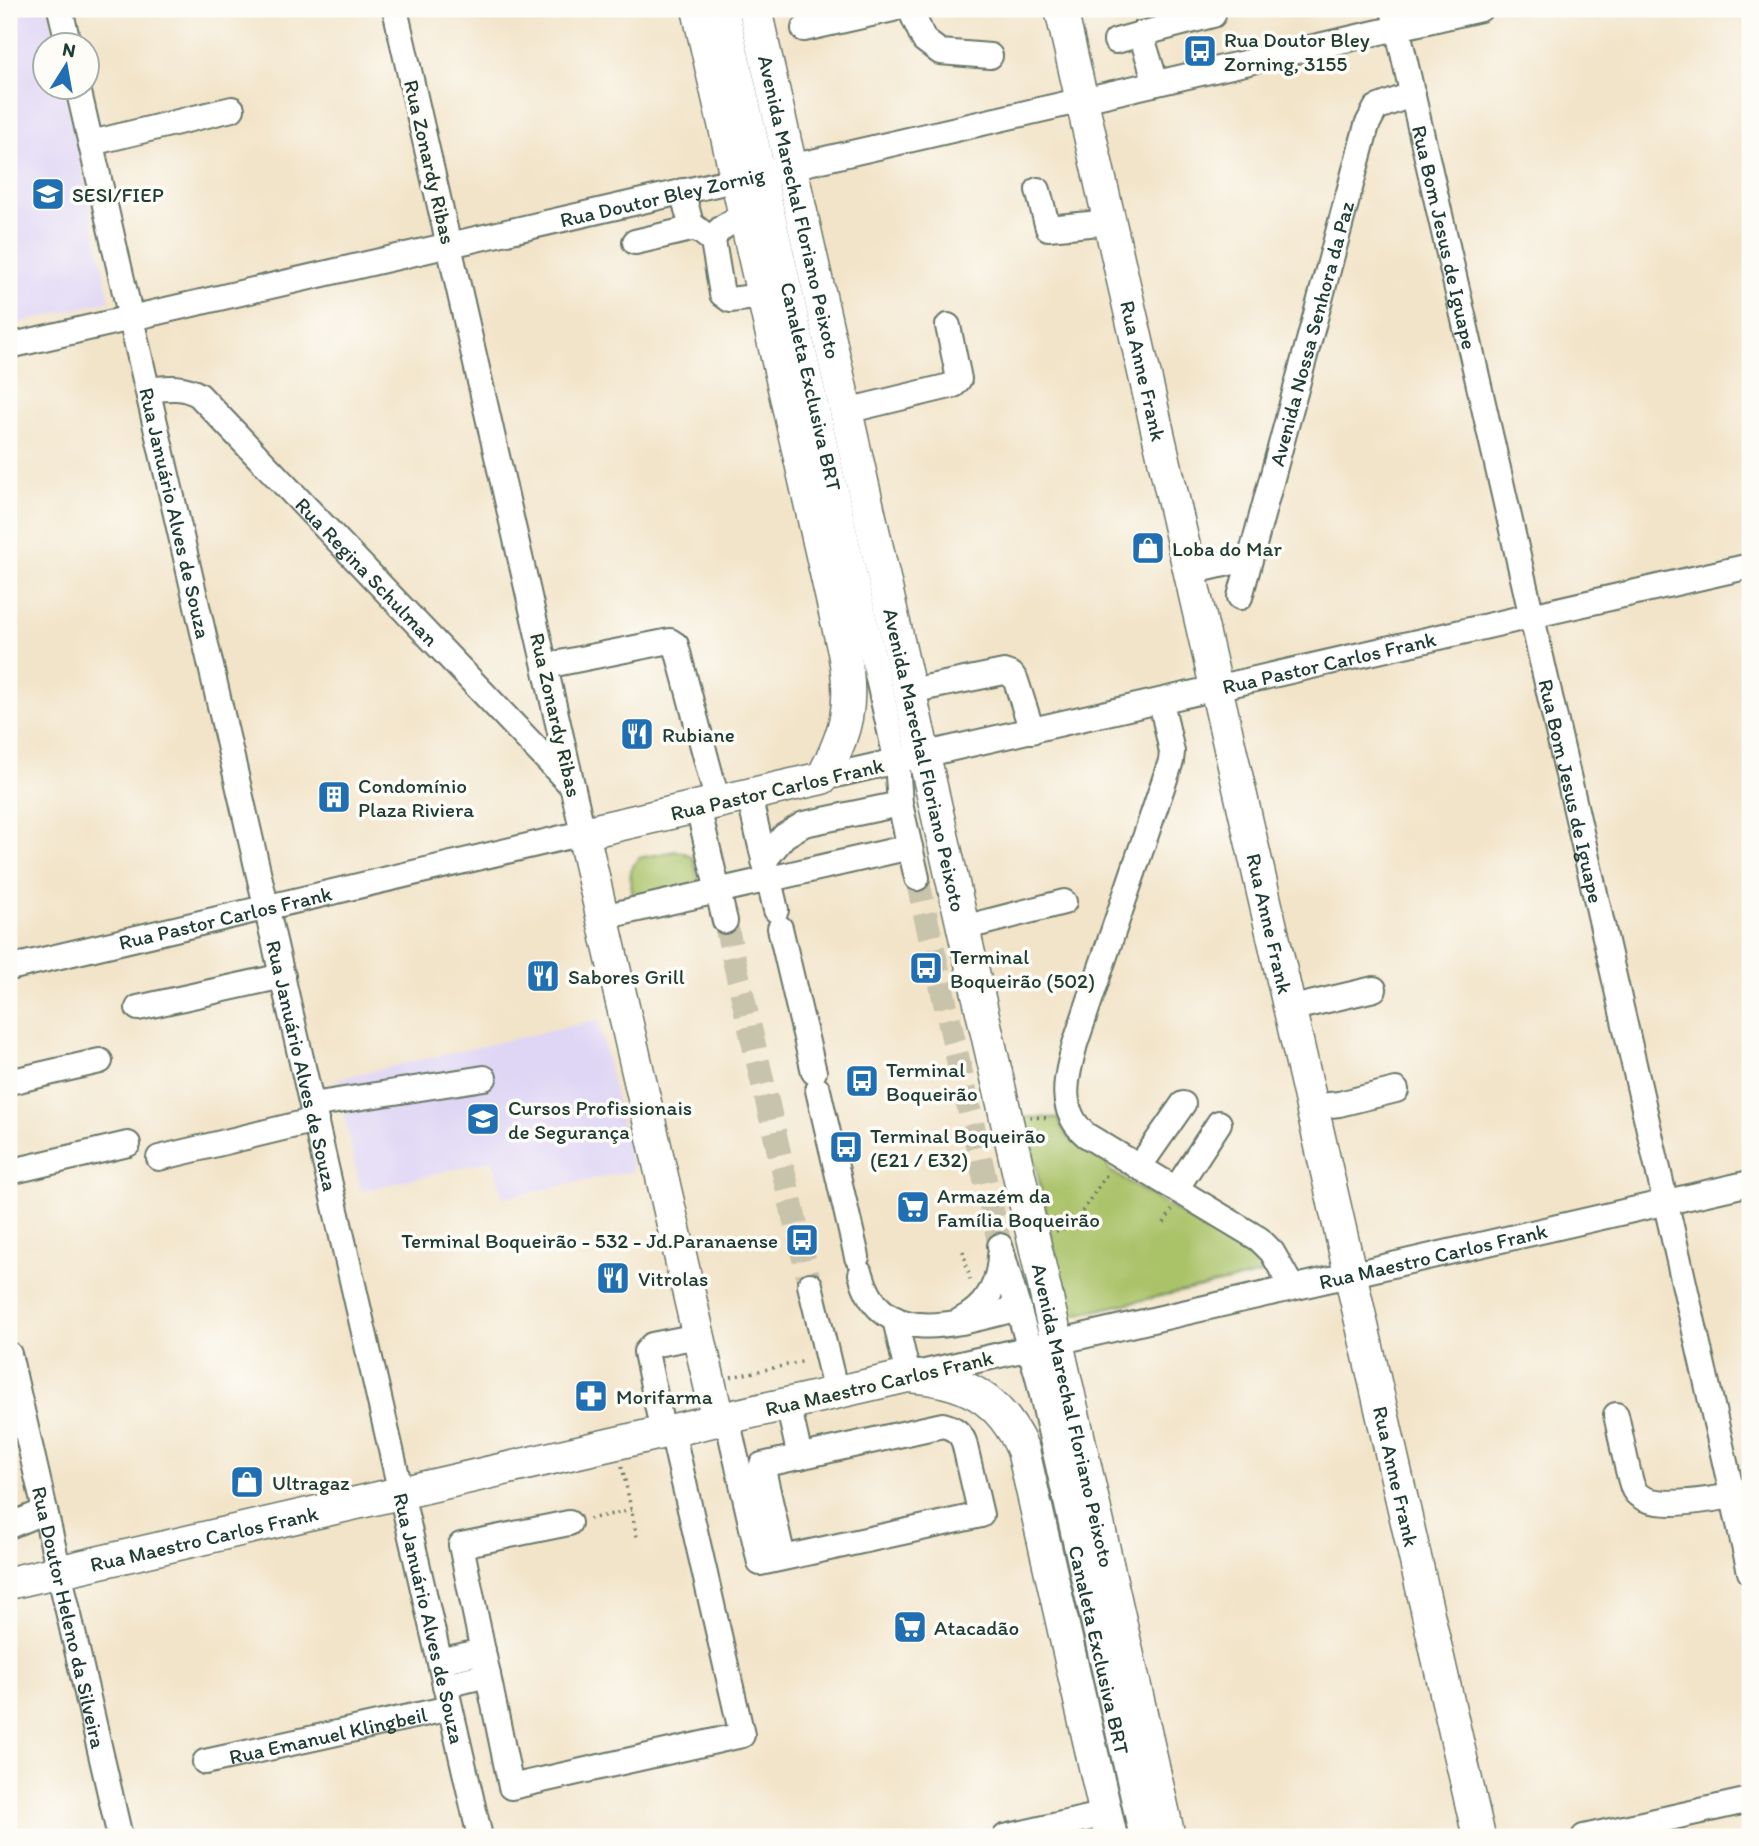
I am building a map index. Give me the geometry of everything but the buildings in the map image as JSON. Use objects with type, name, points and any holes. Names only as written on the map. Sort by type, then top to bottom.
[{"type":"main road","name":"Avenida Marechal Floriano Peixoto","points":[[698,9],[764,173],[846,411],[910,691],[911,759],[942,836],[963,928],[1044,1345],[1071,1405],[1169,1837]]},
{"type":"main road","name":"Avenida Marechal Floriano Peixoto","points":[[755,9],[764,173],[745,215],[849,674],[848,719],[838,748],[822,778]]},
{"type":"main road","name":"Rua Anne Frank","points":[[1061,9],[1479,1837]]},
{"type":"main road","name":"Rua Pastor Carlos Frank","points":[[583,834],[822,778]]},
{"type":"main road","name":"Rua Zonardy Ribas","points":[[583,834],[709,1382],[723,1419]]},
{"type":"main road","name":"Rua Maestro Carlos Frank","points":[[9,1583],[908,1376]]},
{"type":"main road","points":[[908,1376],[939,1378],[969,1389],[995,1407],[1016,1435],[1023,1450],[1109,1826]]},
{"type":"street","points":[[60,9],[66,32]]},
{"type":"street","name":"Rua Zonardy Ribas","points":[[395,9],[583,834]]},
{"type":"street","name":"Canaleta Exclusiva BRT","points":[[726,9],[852,561],[911,759],[900,804],[910,847]]},
{"type":"street","points":[[804,29],[893,9]]},
{"type":"street","points":[[910,9],[924,40],[940,52],[990,56]]},
{"type":"street","name":"Rua Doutor Bley Zornig","points":[[9,346],[1156,83],[1395,18],[1479,9]]},
{"type":"street","points":[[1116,41],[1213,15]]},
{"type":"street","name":"Rua Bom Jesus de Iguape","points":[[1395,18],[1750,1572]]},
{"type":"street","points":[[1141,34],[1156,83]]},
{"type":"street","name":"Avenida Nossa Senhora da Paz","points":[[1240,597],[1367,125],[1376,108],[1413,94]]},
{"type":"street","name":"Rua Januário Alves de Souza","points":[[81,102],[480,1837]]},
{"type":"street","points":[[91,143],[233,109]]},
{"type":"street","points":[[1038,190],[1048,228],[1110,222]]},
{"type":"street","points":[[682,191],[689,218],[704,235],[725,298],[730,300],[763,296]]},
{"type":"street","points":[[635,242],[704,235],[745,215]]},
{"type":"street","points":[[846,411],[954,385],[959,379],[948,326]]},
{"type":"street","points":[[782,376],[800,398],[824,438]]},
{"type":"street","name":"Rua Regina Schulman","points":[[148,390],[177,387],[189,389],[199,395],[573,786]]},
{"type":"street","points":[[852,561],[861,507],[861,478]]},
{"type":"street","points":[[1190,572],[1250,558]]},
{"type":"street","name":"Rua Pastor Carlos Frank","points":[[822,778],[1750,566]]},
{"type":"street","points":[[545,666],[670,641],[677,645],[708,805],[718,891],[725,921]]},
{"type":"street","points":[[910,691],[1004,672],[1013,675],[1016,681],[1032,731]]},
{"type":"street","points":[[1161,701],[1172,752],[1171,761],[1075,1044],[1066,1087],[1067,1105],[1070,1118],[1086,1135],[1259,1239],[1272,1252],[1292,1287]]},
{"type":"street","points":[[749,796],[867,1291],[875,1302],[895,1319],[906,1324],[930,1328],[1019,1308]]},
{"type":"street","points":[[767,870],[783,836],[804,824],[900,804]]},
{"type":"street","name":"Rua Pastor Carlos Frank","points":[[9,968],[583,834]]},
{"type":"street","points":[[603,917],[718,891],[767,870],[910,847],[917,878]]},
{"type":"street","points":[[963,928],[1064,902]]},
{"type":"street","points":[[138,1008],[282,976]]},
{"type":"street","points":[[1289,1009],[1374,989]]},
{"type":"street","points":[[9,1082],[100,1061]]},
{"type":"street","points":[[159,1158],[314,1112],[484,1078]]},
{"type":"street","points":[[1312,1107],[1339,1104],[1396,1090]]},
{"type":"street","points":[[1129,1161],[1183,1104]]},
{"type":"street","points":[[1176,1189],[1219,1123]]},
{"type":"street","points":[[9,1172],[128,1144]]},
{"type":"street","name":"Rua Maestro Carlos Frank","points":[[908,1376],[1750,1183]]},
{"type":"street","name":"Canaleta Exclusiva BRT","points":[[954,1323],[976,1310],[992,1292],[1000,1273],[1000,1246],[1019,1308],[1044,1345],[1058,1465],[1142,1837]]},
{"type":"street","points":[[810,1285],[836,1393]]},
{"type":"street","points":[[895,1319],[908,1376]]},
{"type":"street","points":[[569,1523],[461,1545],[511,1787],[742,1735],[646,1352],[652,1345],[698,1336]]},
{"type":"street","name":"Rua Doutor Heleno da Silveira","points":[[9,1354],[120,1837]]},
{"type":"street","points":[[788,1404],[800,1457]]},
{"type":"street","name":"Canaleta Exclusiva BRT","points":[[1058,1465],[1071,1405]]},
{"type":"street","points":[[1616,1415],[1634,1489],[1645,1500],[1659,1503],[1733,1496]]},
{"type":"street","points":[[723,1419],[760,1563],[981,1515],[961,1435],[943,1425],[762,1465],[783,1558]]},
{"type":"street","points":[[9,1525],[45,1511]]},
{"type":"street","points":[[440,1661],[486,1663]]},
{"type":"street","name":"Rua Emanuel Klingbeil","points":[[205,1762],[448,1697],[486,1663]]},
{"type":"street","points":[[1584,1837],[1750,1800]]},
{"type":"street","points":[[1005,1837],[1109,1826]]},
{"type":"path","points":[[1057,1241],[1055,1231],[1071,1228],[1129,1161]]},
{"type":"path","points":[[963,1251],[972,1290]]},
{"type":"path","points":[[709,1382],[811,1359]]},
{"type":"path","points":[[618,1443],[637,1536]]},
{"type":"path","points":[[569,1523],[632,1510]]},
{"type":"shaded area","name":"SESI/FIEP","points":[[9,9],[49,9],[54,32],[32,32],[32,102],[68,102],[110,301],[9,325]]},
{"type":"shaded area","name":"Cursos Profissionais de Segurança","points":[[598,1020],[633,1171],[503,1198],[493,1160],[361,1191],[336,1079]]},
{"type":"green space","points":[[675,851],[693,858],[700,886],[634,900],[630,877],[632,867],[639,858]]},
{"type":"green space","points":[[1025,1117],[1058,1118],[1066,1136],[1106,1161],[1109,1170],[1203,1228],[1216,1224],[1263,1257],[1271,1272],[1069,1316]]},
{"type":"tunnel","points":[[917,878],[1000,1246]]},
{"type":"tunnel","points":[[725,921],[810,1285]]},
{"type":"place","name":"Rua Doutor Bley Zorning, 3155","points":[[1200,51]]},
{"type":"place","name":"SESI/FIEP","points":[[48,194]]},
{"type":"place","name":"Loba do Mar","points":[[1148,548]]},
{"type":"place","name":"Rubiane","points":[[637,734]]},
{"type":"place","name":"Condomínio Plaza Riviera","points":[[334,797]]},
{"type":"place","name":"Terminal Boqueirão (502)","points":[[926,968]]},
{"type":"place","name":"Sabores Grill","points":[[543,976]]},
{"type":"place","name":"Terminal Boqueirão","points":[[862,1081]]},
{"type":"place","name":"Cursos Profissionais de Segurança","points":[[483,1119]]},
{"type":"place","name":"Terminal Boqueirão (E21 / E32)","points":[[846,1147]]},
{"type":"place","name":"Armazém da Família Boqueirão","points":[[913,1207]]},
{"type":"place","name":"Terminal Boqueirão - 532 - Jd.Paranaense","points":[[802,1240]]},
{"type":"place","name":"Vitrolas","points":[[613,1278]]},
{"type":"place","name":"Morifarma","points":[[591,1396]]},
{"type":"place","name":"Ultragaz","points":[[247,1482]]},
{"type":"place","name":"Atacadão","points":[[910,1627]]}]
